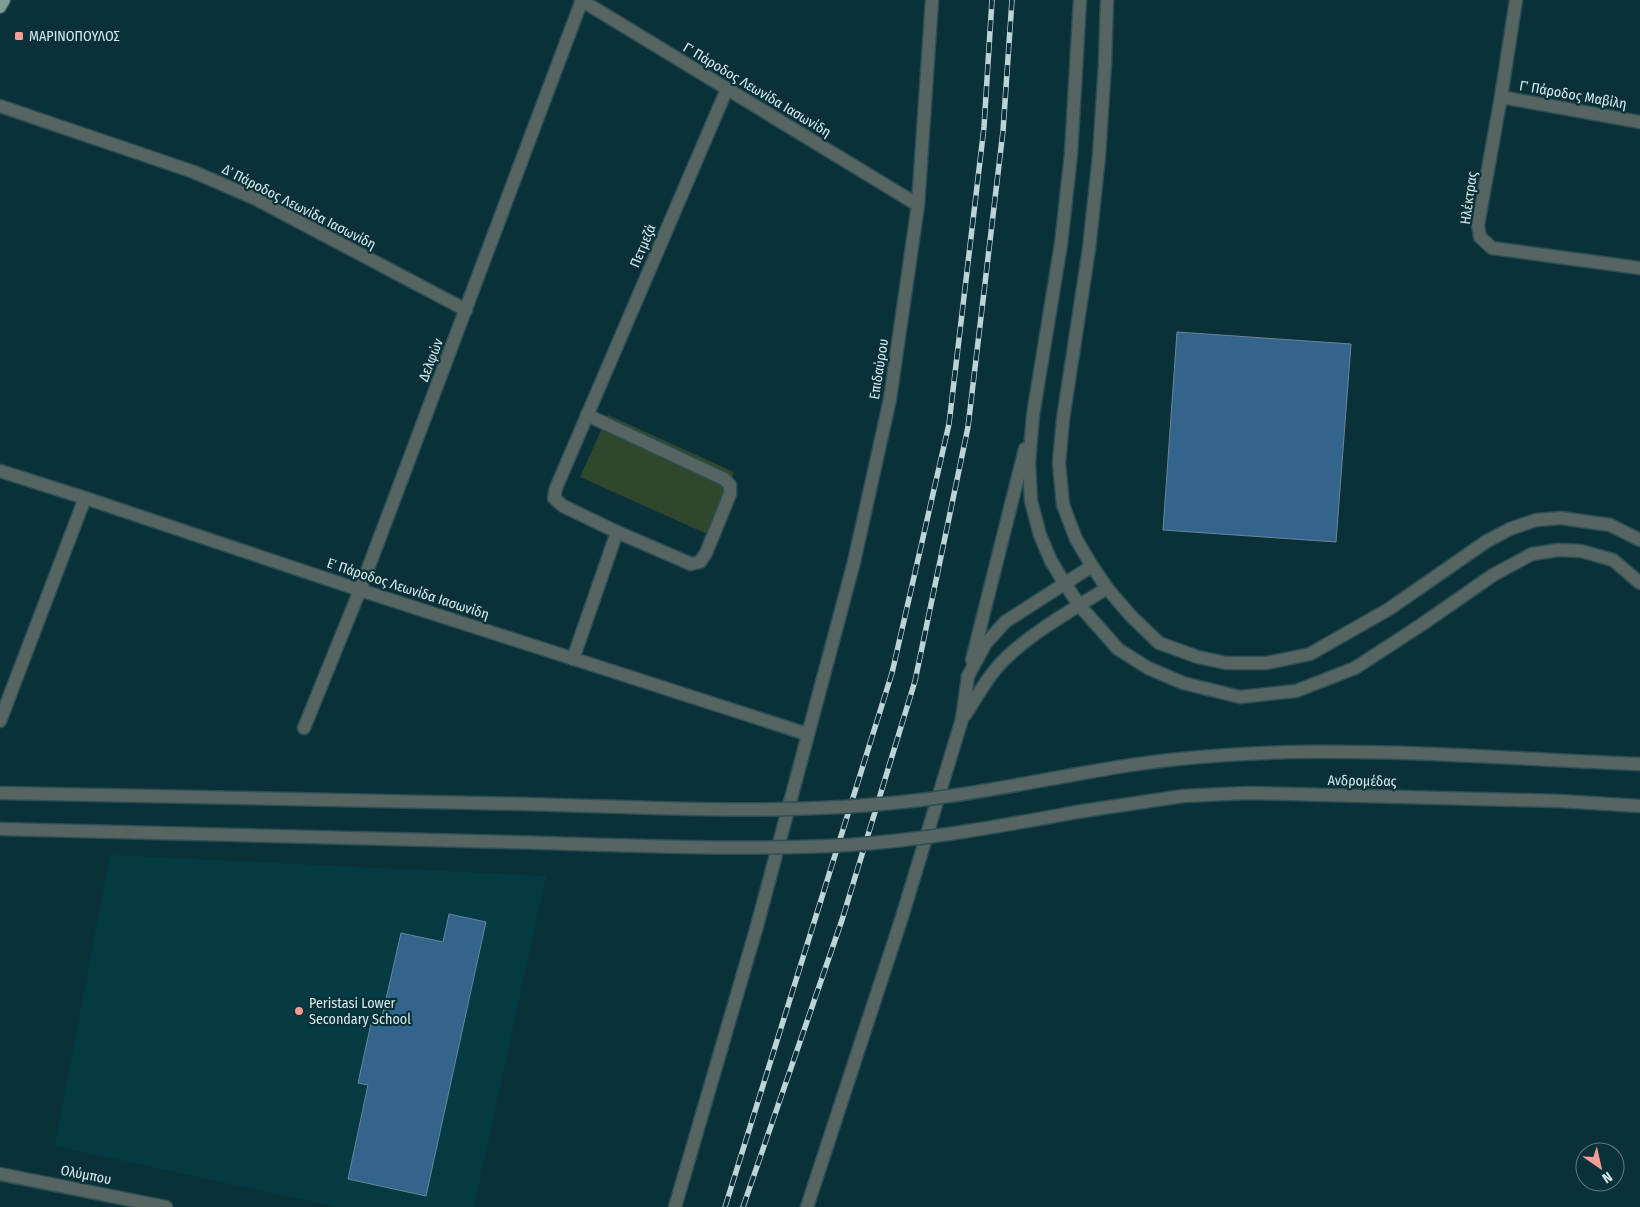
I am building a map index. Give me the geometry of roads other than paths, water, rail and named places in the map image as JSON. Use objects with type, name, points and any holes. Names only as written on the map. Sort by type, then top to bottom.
[{"type":"main road","points":[[0,7],[4,0]]},
{"type":"street","name":"Γ΄ Πάροδος Λεωνίδα Ιασωνίδη","points":[[582,0],[918,204]]},
{"type":"street","name":"Δελφών","points":[[304,728],[360,590],[582,0]]},
{"type":"street","name":"Επιδαύρου","points":[[676,1207],[757,926],[854,562],[890,399],[918,204],[932,0]]},
{"type":"street","points":[[1080,0],[1071,154],[1061,244],[1033,415],[1029,463],[1031,501],[1040,535],[1065,584],[1080,606],[1118,649],[1148,668],[1183,683],[1240,697],[1296,691],[1355,668],[1493,575],[1532,554],[1558,550],[1582,551],[1614,560],[1640,583]]},
{"type":"street","points":[[1107,0],[1106,63],[1091,230],[1063,419],[1059,463],[1063,505],[1076,539],[1107,588],[1130,614],[1159,643],[1226,663],[1267,663],[1310,654],[1389,610],[1487,541],[1510,529],[1536,520],[1561,518],[1610,525],[1640,540]]},
{"type":"street","name":"Ηλέκτρας","points":[[1516,0],[1478,225],[1480,237],[1492,248],[1640,268]]},
{"type":"street","name":"Πετμεζά","points":[[586,415],[724,478],[730,486],[730,494],[706,553],[700,562],[691,564],[617,532],[563,506],[554,498],[556,488],[586,415],[727,89]]},
{"type":"street","name":"Γ΄ Πάροδος Μαβίλη","points":[[1501,97],[1640,122]]},
{"type":"street","name":"Δ΄ Πάροδος Λεωνίδα Ιασωνίδη","points":[[0,106],[194,172],[254,198],[466,310]]},
{"type":"street","points":[[807,1207],[902,916],[962,719],[968,676],[1033,415]]},
{"type":"street","name":"Ε΄ Πάροδος Λεωνίδα Ιασωνίδη","points":[[0,471],[360,590],[807,734]]},
{"type":"street","points":[[0,721],[85,498]]},
{"type":"street","points":[[573,659],[617,532]]},
{"type":"street","points":[[968,676],[986,643],[1006,622],[1092,566]]},
{"type":"street","points":[[962,719],[990,675],[1006,658],[1023,644],[1107,588]]},
{"type":"street","name":"Ανδρομέδας","points":[[0,793],[715,809],[848,805],[928,798],[1183,758],[1252,754],[1349,752],[1640,764]]},
{"type":"street","name":"Ανδρομέδας","points":[[0,829],[776,848],[849,845],[910,839],[1183,796],[1248,793],[1559,801],[1640,806]]},
{"type":"street","name":"Ολύμπου","points":[[0,1174],[145,1205],[166,1207]]},
{"type":"railway","points":[[725,1207],[892,673],[949,424],[984,127],[992,0]]},
{"type":"railway","points":[[743,1207],[842,920],[915,681],[968,427],[1003,131],[1012,0]]},
{"type":"place","name":"ΜΑΡΙΝΟΠΟΥΛΟΣ","points":[[19,36]]},
{"type":"place","name":"Peristasi Lower Secondary School","points":[[299,1011]]}]
